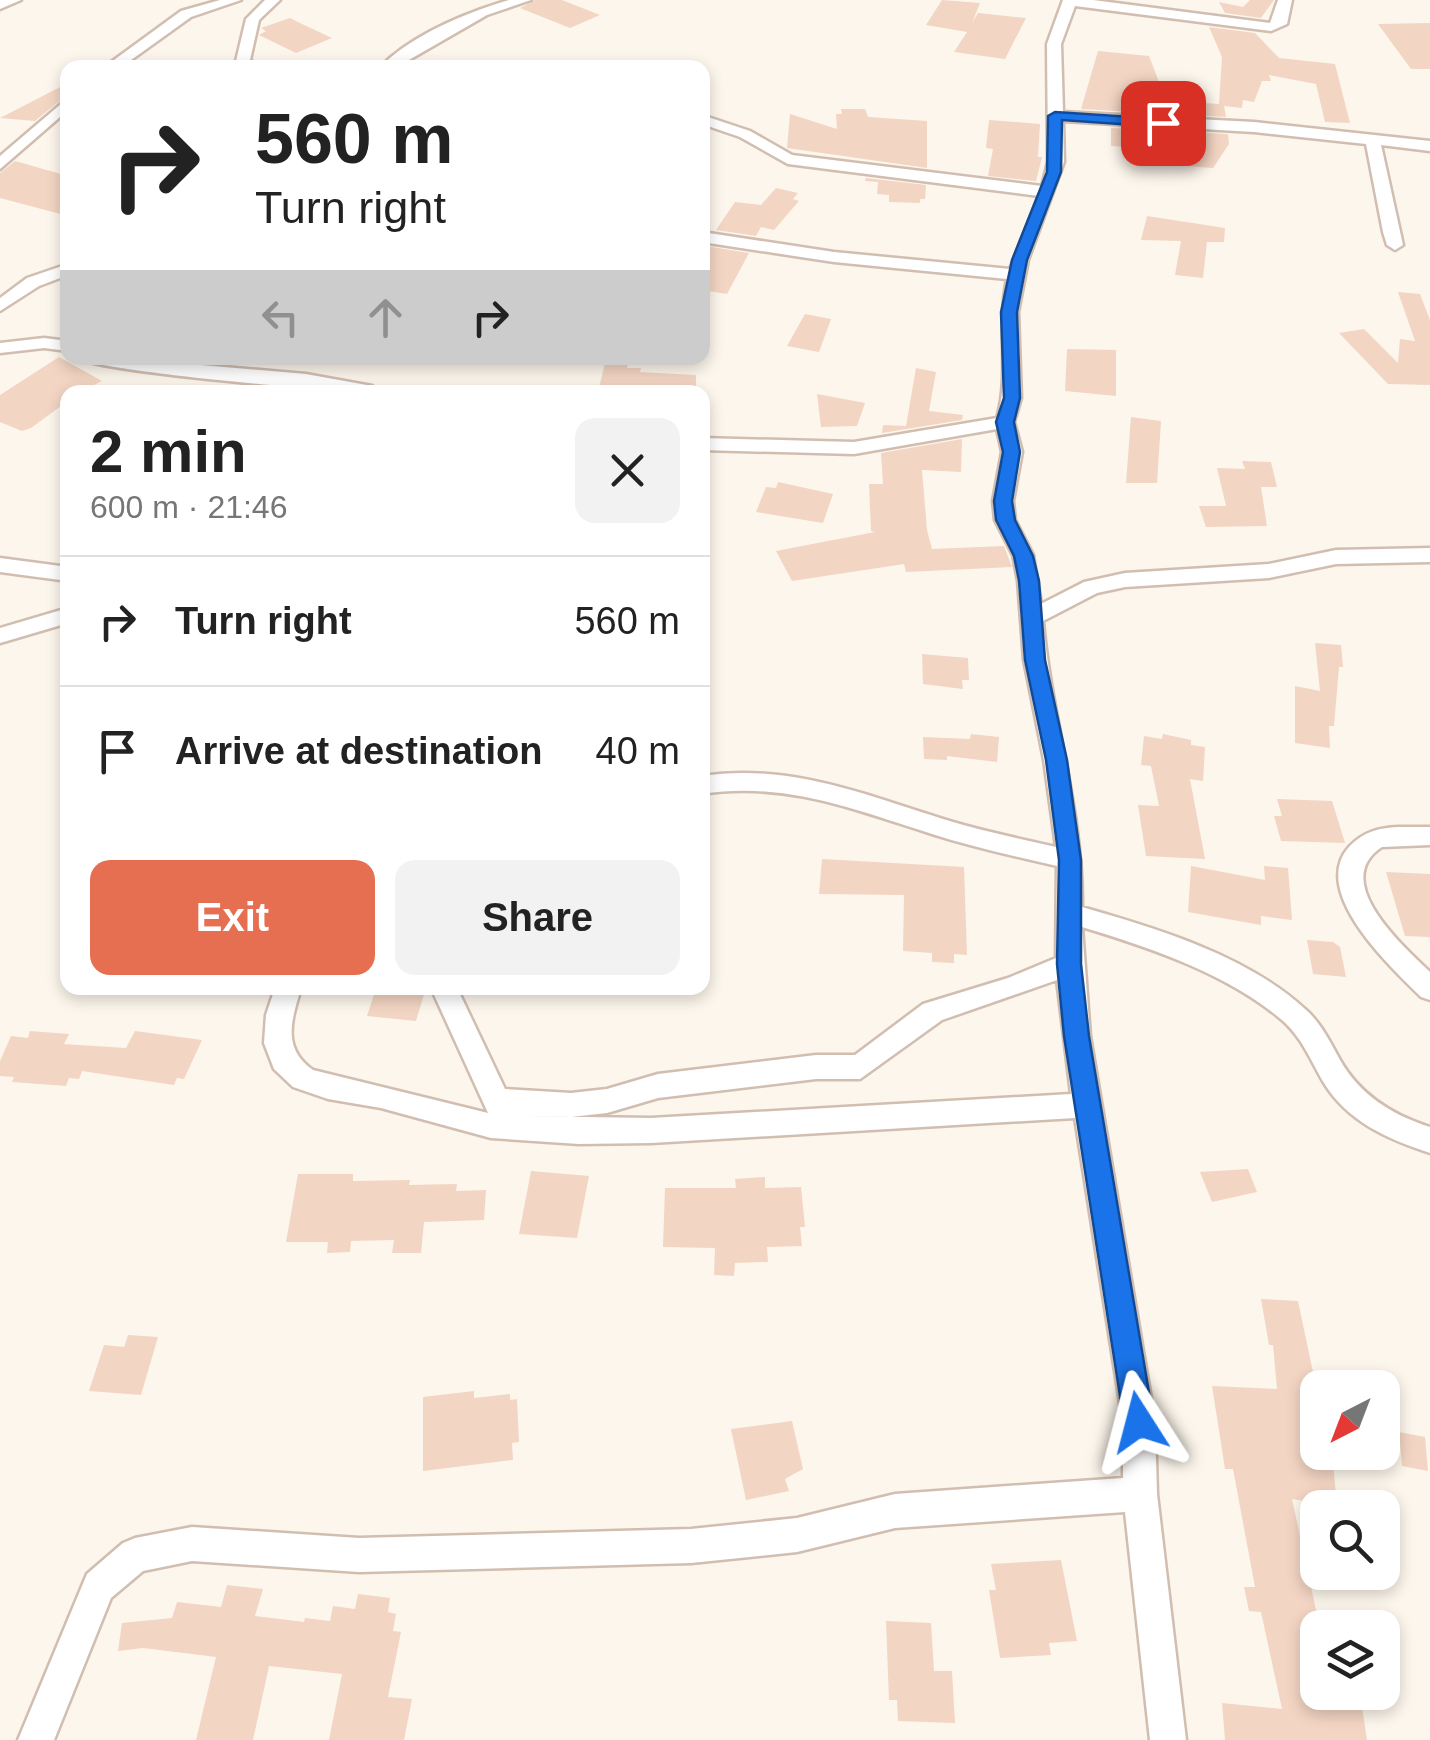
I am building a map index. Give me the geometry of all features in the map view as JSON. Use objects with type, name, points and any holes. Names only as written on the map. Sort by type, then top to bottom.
[{"type":"street","points":[[0,5],[14,0]]},
{"type":"street","points":[[121,60],[186,14],[234,0]]},
{"type":"street","points":[[243,60],[254,19],[273,0]]},
{"type":"street","points":[[396,60],[482,12],[524,0]]},
{"type":"street","points":[[1168,1740],[1140,1494],[1139,1422],[1107,1216],[1085,1105],[1069,964],[1070,860],[1056,760],[1035,660],[1023,556],[1006,520],[1003,501],[1012,452],[1005,422],[1012,398],[1009,312],[1015,274],[1048,192],[1057,149],[1054,44],[1070,0],[1271,26],[1280,24],[1285,0]]},
{"type":"street","points":[[0,164],[60,109]]},
{"type":"street","points":[[1055,116],[1372,138],[1430,146]]},
{"type":"street","points":[[710,123],[745,134],[788,159],[1048,192]]},
{"type":"street","points":[[1372,138],[1385,190],[1385,215],[1395,245]]},
{"type":"street","points":[[710,238],[834,256],[1015,274]]},
{"type":"street","points":[[0,306],[34,282],[60,272]]},
{"type":"street","points":[[0,348],[60,345]]},
{"type":"street","points":[[132,365],[293,385]]},
{"type":"street","points":[[710,444],[854,448],[1005,422]]},
{"type":"street","points":[[1032,617],[1092,588],[1125,580],[1269,571],[1336,556],[1430,554]]},
{"type":"street","points":[[0,565],[60,573]]},
{"type":"street","points":[[0,636],[60,618]]},
{"type":"street","points":[[710,784],[735,779],[774,781],[1070,860]]},
{"type":"street","points":[[1430,836],[1390,837],[1368,843],[1354,862],[1350,886],[1374,933],[1430,990]]},
{"type":"street","points":[[1068,913],[1161,943],[1260,990],[1295,1016],[1320,1044],[1340,1084],[1368,1112],[1396,1129],[1430,1140]]},
{"type":"street","points":[[503,1115],[607,1101],[658,1086],[816,1066],[860,1068],[933,1012],[1015,987],[1069,964]]},
{"type":"street","points":[[286,995],[277,1028],[278,1044],[284,1061],[298,1076],[314,1084],[503,1115],[680,1131],[917,1120],[1085,1105]]},
{"type":"street","points":[[447,995],[503,1115]]},
{"type":"street","points":[[36,1740],[99,1586],[134,1555],[192,1544],[359,1555],[691,1546],[797,1535],[896,1510],[1140,1494]]},
{"type":"building","points":[[535,0],[562,0],[600,15],[570,28],[520,8]]},
{"type":"building","points":[[942,0],[980,3],[972,23],[978,13],[1026,18],[1005,59],[954,52],[967,32],[926,25]]},
{"type":"building","points":[[1250,0],[1274,0],[1261,18],[1225,13],[1219,2],[1243,7]]},
{"type":"building","points":[[290,18],[332,38],[296,53],[259,35],[266,31],[261,28]]},
{"type":"building","points":[[1430,23],[1430,69],[1411,69],[1378,24]]},
{"type":"building","points":[[1209,27],[1255,33],[1279,58],[1335,64],[1350,123],[1325,122],[1316,84],[1269,75],[1271,81],[1262,81],[1254,102],[1243,100],[1242,108],[1224,106],[1226,117],[1081,109],[1098,51],[1149,56],[1164,95],[1173,95],[1176,101],[1219,104],[1222,57]]},
{"type":"building","points":[[60,87],[60,101],[35,121],[0,118]]},
{"type":"building","points":[[841,109],[865,109],[868,117],[927,121],[927,168],[787,148],[790,114],[837,129],[836,114],[842,114]]},
{"type":"building","points":[[989,120],[1040,124],[1038,157],[1042,157],[1036,181],[988,176],[993,149],[986,148]]},
{"type":"building","points":[[1111,128],[1228,134],[1229,144],[1213,168],[1185,166],[1185,162],[1133,158],[1127,147],[1111,146]]},
{"type":"building","points":[[15,161],[60,174],[60,214],[0,198],[0,173]]},
{"type":"building","points":[[866,178],[926,185],[925,199],[920,199],[920,203],[889,202],[889,195],[877,194],[878,182],[865,181]]},
{"type":"building","points":[[776,188],[798,193],[793,199],[799,201],[774,230],[761,227],[756,236],[716,230],[735,202],[761,205]]},
{"type":"building","points":[[1147,216],[1225,228],[1224,242],[1207,242],[1203,278],[1175,275],[1181,241],[1141,240]]},
{"type":"building","points":[[710,247],[749,253],[727,294],[710,291]]},
{"type":"building","points":[[1398,292],[1420,294],[1430,320],[1430,385],[1388,384],[1339,333],[1364,329],[1398,363],[1400,339],[1415,341]]},
{"type":"building","points":[[805,314],[831,319],[819,352],[787,346]]},
{"type":"building","points":[[1067,349],[1116,350],[1116,396],[1065,391]]},
{"type":"building","points":[[59,357],[60,365],[73,365],[102,381],[94,385],[60,385],[60,407],[22,431],[0,422],[0,395]]},
{"type":"building","points":[[605,365],[628,365],[627,368],[641,368],[640,372],[696,375],[696,385],[600,385]]},
{"type":"building","points":[[916,368],[936,372],[929,411],[963,415],[962,420],[882,433],[883,425],[906,426]]},
{"type":"building","points":[[817,394],[865,403],[857,426],[821,427]]},
{"type":"building","points":[[1131,417],[1161,421],[1157,483],[1126,483]]},
{"type":"building","points":[[962,439],[961,472],[922,470],[932,549],[1004,546],[1012,567],[906,572],[904,564],[792,581],[776,551],[875,532],[871,531],[869,484],[883,484],[881,453]]},
{"type":"building","points":[[1242,461],[1271,462],[1277,487],[1261,487],[1267,526],[1206,527],[1199,506],[1226,506],[1217,468],[1245,469]]},
{"type":"building","points":[[778,482],[833,494],[823,523],[756,512],[766,487],[776,488]]},
{"type":"building","points":[[1315,643],[1341,645],[1343,667],[1339,667],[1334,726],[1329,726],[1330,748],[1295,743],[1295,686],[1320,691]]},
{"type":"building","points":[[922,654],[968,658],[969,680],[962,680],[963,689],[923,684]]},
{"type":"building","points":[[971,734],[999,737],[997,762],[947,756],[947,760],[924,759],[923,737],[970,739]]},
{"type":"building","points":[[1163,734],[1205,747],[1203,781],[1190,779],[1205,859],[1146,856],[1138,805],[1159,806],[1151,766],[1141,765],[1144,736],[1162,739]]},
{"type":"building","points":[[1277,799],[1332,801],[1345,843],[1281,841],[1274,816],[1282,816]]},
{"type":"building","points":[[822,859],[964,867],[967,955],[954,954],[954,963],[932,962],[932,953],[903,951],[904,895],[819,894]]},
{"type":"building","points":[[1191,866],[1265,880],[1264,866],[1288,868],[1292,920],[1261,916],[1261,925],[1188,912]]},
{"type":"building","points":[[1386,872],[1430,874],[1430,937],[1405,936]]},
{"type":"building","points":[[1307,940],[1333,942],[1340,947],[1346,977],[1313,974]]},
{"type":"building","points":[[374,995],[424,995],[416,1021],[367,1016]]},
{"type":"building","points":[[30,1031],[69,1034],[64,1044],[126,1048],[135,1031],[202,1040],[184,1079],[177,1078],[174,1085],[82,1071],[79,1079],[69,1078],[66,1086],[12,1082],[14,1077],[0,1076],[0,1061],[11,1036],[28,1038]]},
{"type":"building","points":[[1248,1169],[1257,1192],[1212,1202],[1200,1172]]},
{"type":"building","points":[[531,1171],[589,1176],[577,1238],[519,1234]]},
{"type":"building","points":[[298,1174],[353,1174],[353,1181],[410,1180],[409,1185],[457,1184],[456,1191],[486,1190],[484,1220],[424,1222],[421,1253],[392,1253],[394,1240],[351,1241],[350,1252],[327,1253],[328,1242],[286,1242]]},
{"type":"building","points":[[765,1177],[765,1188],[801,1187],[805,1227],[800,1227],[802,1246],[767,1247],[768,1262],[735,1263],[734,1276],[714,1275],[715,1248],[663,1247],[665,1188],[736,1188],[735,1179]]},
{"type":"building","points":[[1261,1299],[1298,1301],[1313,1370],[1300,1370],[1300,1470],[1334,1470],[1336,1490],[1300,1490],[1300,1500],[1292,1499],[1300,1536],[1300,1590],[1312,1590],[1316,1610],[1300,1610],[1300,1710],[1362,1710],[1367,1740],[1225,1740],[1222,1703],[1282,1709],[1261,1612],[1249,1611],[1244,1587],[1255,1587],[1233,1469],[1225,1469],[1212,1386],[1277,1389],[1273,1345],[1269,1345]]},
{"type":"building","points":[[128,1335],[158,1337],[141,1395],[89,1391],[104,1345],[124,1347]]},
{"type":"building","points":[[474,1391],[474,1398],[510,1394],[510,1400],[517,1399],[519,1442],[512,1443],[513,1460],[423,1471],[423,1397]]},
{"type":"building","points":[[792,1421],[803,1469],[785,1479],[789,1491],[746,1500],[731,1429]]},
{"type":"building","points":[[1400,1432],[1425,1437],[1428,1471],[1402,1466]]},
{"type":"building","points":[[1061,1560],[1077,1641],[1049,1643],[1051,1655],[1000,1658],[989,1590],[996,1590],[991,1564]]},
{"type":"building","points":[[227,1585],[263,1589],[255,1616],[304,1622],[305,1618],[330,1621],[333,1606],[355,1609],[358,1594],[390,1598],[388,1612],[396,1614],[393,1631],[401,1632],[388,1697],[412,1699],[404,1740],[329,1740],[342,1674],[269,1666],[253,1740],[196,1740],[216,1657],[143,1648],[118,1651],[122,1623],[172,1618],[177,1602],[221,1607]]},
{"type":"building","points":[[886,1621],[931,1623],[934,1671],[952,1671],[955,1723],[898,1721],[897,1700],[889,1700]]},
{"type":"route","points":[[1139,1422],[1076,1036],[1069,964],[1070,860],[1056,760],[1044,718],[1035,660],[1029,581],[1023,556],[1006,520],[1003,501],[1012,452],[1005,422],[1012,398],[1009,312],[1015,274],[1054,172],[1055,116],[1163,123]]}]
